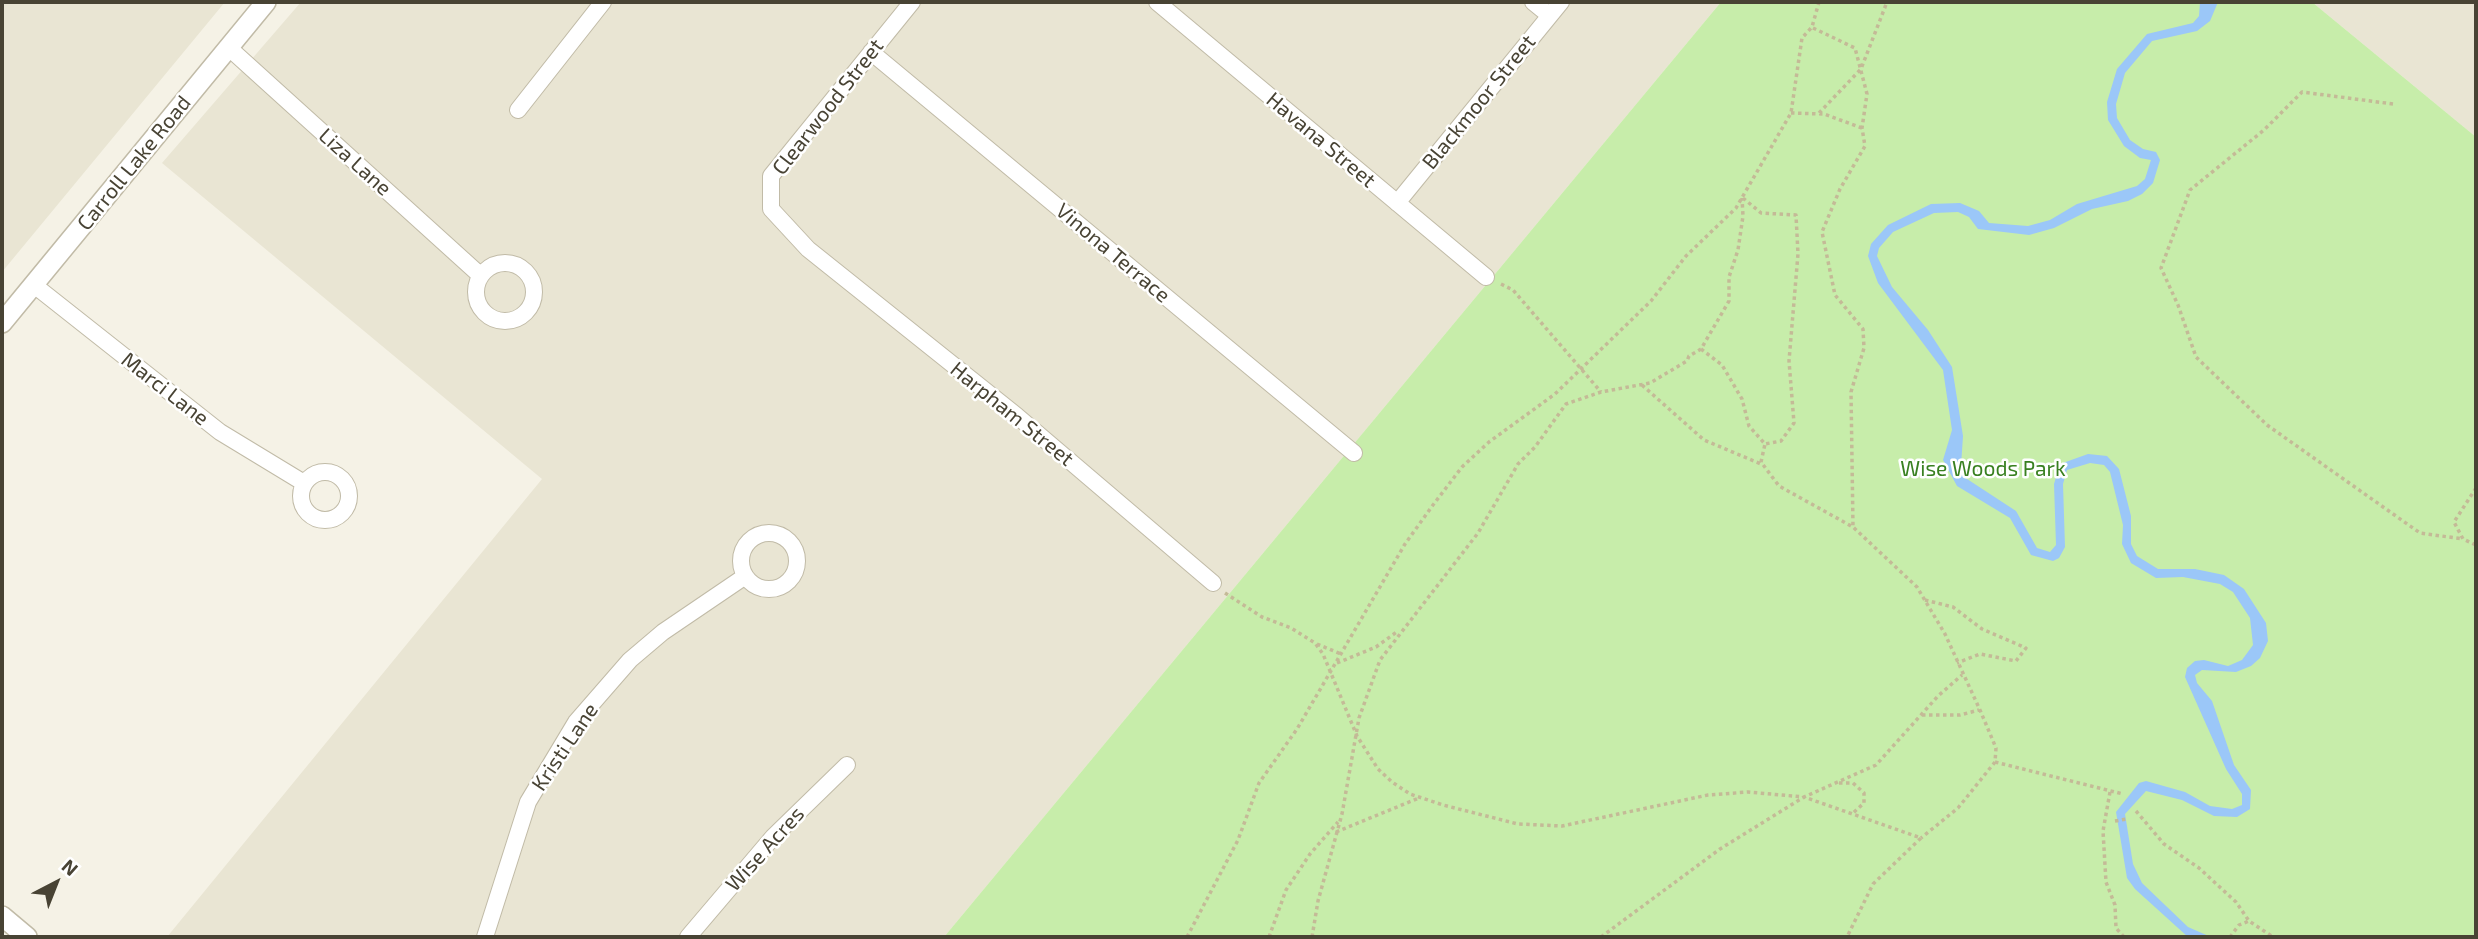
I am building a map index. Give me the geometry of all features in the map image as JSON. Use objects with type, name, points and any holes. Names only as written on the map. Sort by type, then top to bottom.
[{"type":"street","name":"Carroll Lake Road","points":[[2,323],[265,2]]},
{"type":"street","points":[[518,110],[603,2]]},
{"type":"street","name":"Clearwood Street","points":[[808,249],[771,209],[771,176],[912,2]]},
{"type":"street","name":"Havana Street","points":[[1157,2],[1486,277]]},
{"type":"street","points":[[1533,2],[1549,15]]},
{"type":"street","name":"Blackmoor Street","points":[[1397,203],[1561,2]]},
{"type":"street","name":"Liza Lane","points":[[228,47],[481,276]]},
{"type":"street","name":"Vinona Terrace","points":[[871,52],[1354,453]]},
{"type":"street","name":"Harpham Street","points":[[808,249],[1017,416],[1213,583]]},
{"type":"street","name":"Marci Lane","points":[[34,285],[220,432],[304,483]]},
{"type":"street","name":"Kristi Lane","points":[[485,937],[528,802],[576,722],[630,660],[663,632],[744,577]]},
{"type":"street","name":"Wise Acres","points":[[688,937],[772,837],[847,765]]},
{"type":"street","points":[[2,916],[27,937]]},
{"type":"path","points":[[1187,937],[1238,840],[1259,783],[1297,729],[1405,544],[1462,467],[1489,442],[1555,394],[1651,301],[1667,277],[1736,208],[1791,113],[1802,38],[1812,27],[1819,2]]},
{"type":"path","points":[[1819,113],[1861,69],[1887,2]]},
{"type":"path","points":[[1812,27],[1855,48],[1867,94],[1862,128],[1865,146],[1840,189],[1822,232],[1835,295],[1863,329],[1864,348],[1851,392],[1853,527]]},
{"type":"path","points":[[2393,104],[2302,92],[2264,130],[2190,190],[2161,268],[2178,304],[2196,357],[2267,425],[2420,533],[2463,538],[2476,545]]},
{"type":"path","points":[[1791,113],[1819,113],[1862,128]]},
{"type":"path","points":[[1312,937],[1359,719],[1380,660],[1478,533],[1518,464],[1535,447],[1566,404],[1601,392],[1642,385],[1687,362],[1689,356],[1701,349],[1729,301],[1729,277],[1738,250],[1743,216],[1742,196]]},
{"type":"path","points":[[1742,196],[1761,213],[1796,215],[1798,254],[1789,361],[1794,423],[1781,441],[1765,444]]},
{"type":"path","points":[[1486,277],[1513,290],[1583,367],[1601,392]]},
{"type":"path","points":[[1701,349],[1722,365],[1742,399],[1749,426],[1765,444]]},
{"type":"path","points":[[1642,385],[1704,440],[1762,464],[1779,486],[1853,527],[1917,587],[1945,634],[1996,747],[1995,762],[1958,808],[1872,884],[1847,937]]},
{"type":"path","points":[[1762,464],[1765,444]]},
{"type":"path","points":[[2463,538],[2454,522],[2476,488]]},
{"type":"path","points":[[1213,583],[1262,617],[1292,628],[1315,643],[1341,654]]},
{"type":"path","points":[[1925,600],[1954,607],[1982,629],[2025,648],[2016,661],[1980,654],[1957,663]]},
{"type":"path","points":[[1335,663],[1376,647],[1403,627]]},
{"type":"path","points":[[1315,643],[1357,736],[1385,775],[1421,797],[1518,824],[1562,826],[1708,795],[1748,792],[1804,797],[1921,838]]},
{"type":"path","points":[[1601,937],[1720,849],[1804,797],[1876,765],[1962,675]]},
{"type":"path","points":[[1922,715],[1960,715],[1980,710]]},
{"type":"path","points":[[1995,762],[2123,794]]},
{"type":"path","points":[[1830,785],[1853,783],[1864,793],[1864,803],[1851,813]]},
{"type":"path","points":[[2110,792],[2103,831],[2106,882],[2115,905],[2116,928],[2124,937]]},
{"type":"path","points":[[1336,832],[1421,797]]},
{"type":"path","points":[[2136,811],[2164,844],[2199,868],[2236,902],[2249,921],[2273,937]]},
{"type":"path","points":[[2115,821],[2127,820]]},
{"type":"path","points":[[1269,937],[1286,890],[1310,854],[1339,821]]},
{"type":"path","points":[[2230,937],[2239,925],[2249,921]]},
{"type":"shaded area","points":[[2,2],[225,2],[2,272]]},
{"type":"shaded area","points":[[301,2],[1721,2],[944,937],[167,937],[542,479],[162,163]]},
{"type":"shaded area","points":[[2312,2],[2476,2],[2476,137]]},
{"type":"green space","name":"Wise Woods Park","points":[[1721,2],[2312,2],[2476,137],[2476,937],[944,937]]},
{"type":"water","points":[[2200,2],[2218,2],[2210,21],[2197,31],[2152,41],[2125,73],[2116,104],[2117,118],[2130,140],[2143,149],[2156,152],[2160,160],[2153,183],[2142,194],[2128,201],[2092,209],[2054,228],[2029,235],[1978,229],[1969,217],[1958,212],[1934,213],[1893,232],[1879,248],[1877,256],[1892,287],[1928,330],[1952,367],[1963,436],[1961,466],[1964,477],[2016,511],[2037,548],[2050,552],[2056,545],[2054,484],[2060,464],[2088,454],[2107,456],[2119,469],[2131,516],[2131,544],[2137,556],[2158,569],[2195,569],[2224,575],[2244,589],[2266,623],[2268,641],[2260,658],[2251,666],[2236,672],[2202,670],[2195,675],[2197,683],[2212,701],[2234,765],[2251,790],[2250,809],[2237,817],[2214,816],[2182,800],[2146,791],[2125,814],[2133,864],[2142,883],[2188,927],[2211,937],[2188,937],[2135,889],[2127,878],[2116,812],[2139,783],[2146,781],[2185,792],[2210,806],[2232,809],[2242,805],[2242,794],[2226,769],[2185,677],[2187,668],[2195,661],[2204,660],[2228,666],[2242,660],[2253,645],[2250,618],[2233,592],[2220,584],[2183,577],[2156,578],[2131,563],[2122,544],[2123,525],[2110,472],[2104,465],[2090,463],[2067,470],[2063,484],[2065,547],[2059,558],[2053,561],[2031,555],[2010,518],[1957,486],[1943,460],[1952,430],[1943,370],[1878,283],[1868,256],[1871,244],[1888,225],[1931,204],[1960,203],[1979,211],[1989,223],[2028,226],[2050,220],[2077,204],[2137,186],[2145,179],[2151,160],[2140,158],[2124,146],[2108,120],[2107,102],[2117,69],[2147,34],[2193,23],[2199,16]]}]
